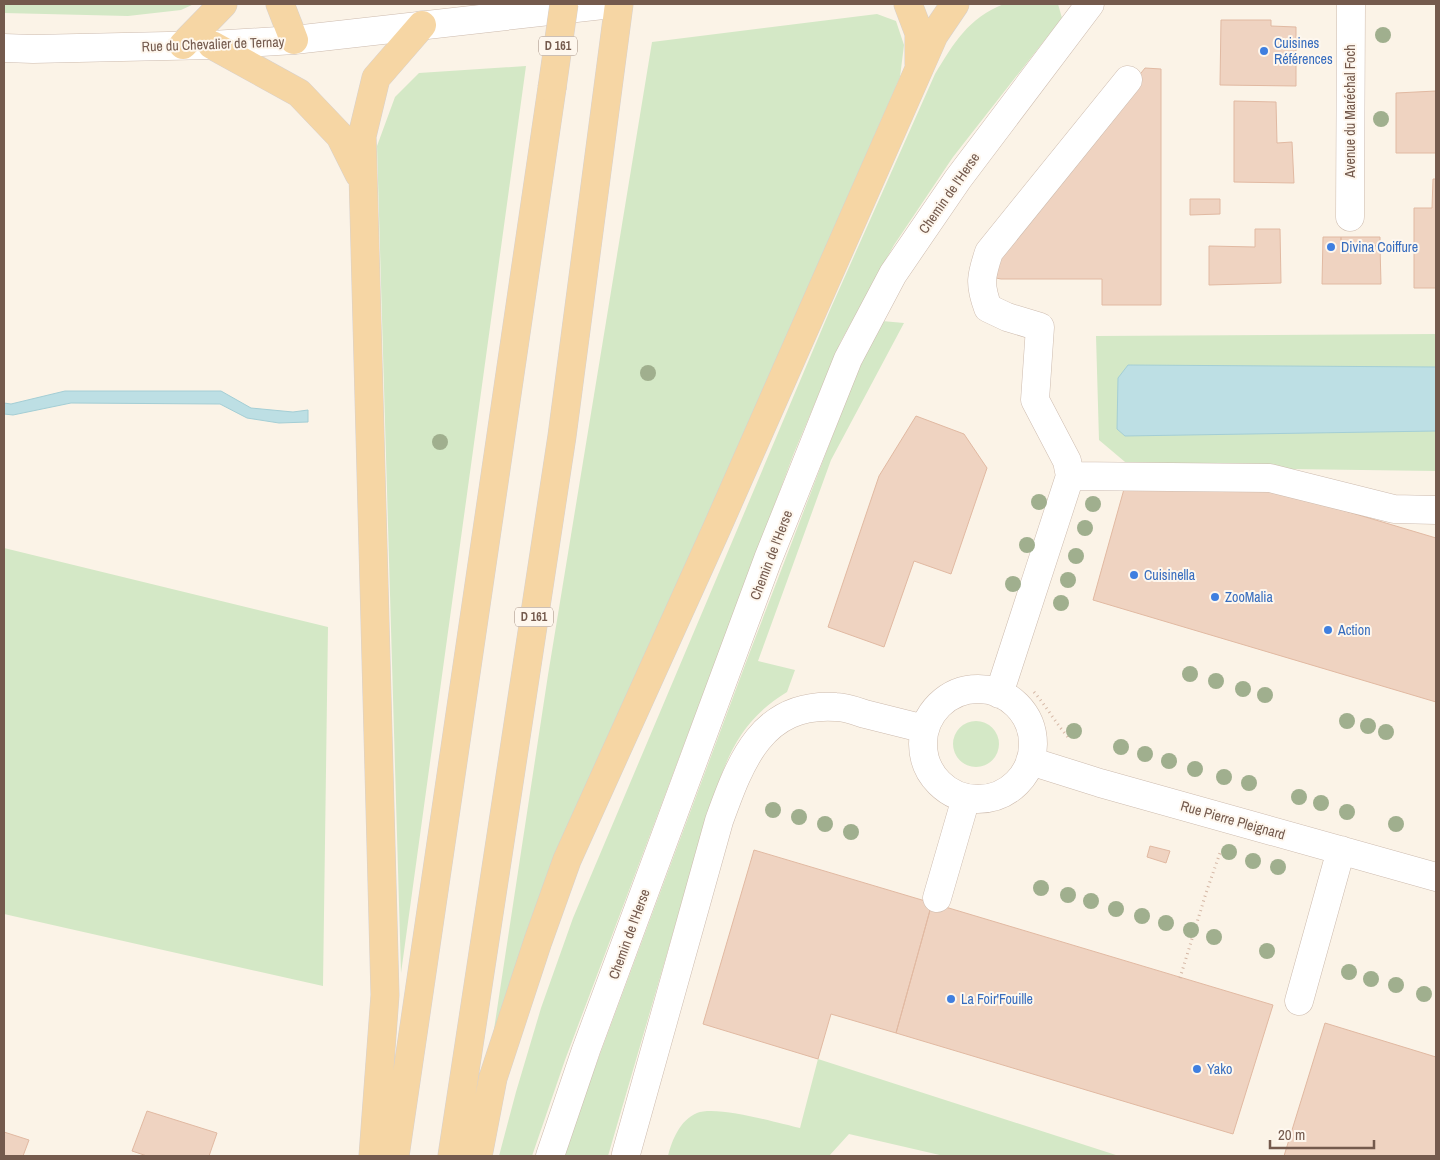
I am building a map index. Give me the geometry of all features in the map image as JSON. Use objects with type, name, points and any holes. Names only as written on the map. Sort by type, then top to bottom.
[{"type":"main road","points":[[183,45],[222,4]]},
{"type":"main road","points":[[280,4],[294,40]]},
{"type":"main road","name":"D 161","points":[[395,1156],[564,4]]},
{"type":"main road","name":"D 161","points":[[452,1156],[562,436],[619,4]]},
{"type":"main road","points":[[908,4],[919,33],[919,68]]},
{"type":"main road","points":[[478,1156],[493,1078],[567,860],[712,539],[919,68],[934,35],[955,4]]},
{"type":"main road","points":[[373,1156],[385,995],[362,136],[376,78],[422,25]]},
{"type":"main road","points":[[212,45],[299,93],[340,136],[363,181]]},
{"type":"street","name":"Rue du Chevalier de Ternay","points":[[4,48],[212,45],[294,40],[612,4]]},
{"type":"street","name":"Chemin de l'Herse","points":[[550,1156],[586,1050],[761,578],[848,359],[893,274],[958,179],[1090,4]]},
{"type":"street","name":"Avenue du Maréchal Foch","points":[[1350,4],[1350,217]]},
{"type":"street","points":[[999,694],[1070,476],[1067,461],[1035,400],[1040,327],[1007,317],[988,308],[981,291],[982,272],[989,252],[1128,80]]},
{"type":"street","points":[[1070,476],[1096,478],[1270,478],[1394,509],[1436,510]]},
{"type":"street","points":[[981,689],[999,694],[1013,702],[1024,714],[1031,728],[1033,744],[1030,761],[1023,776],[1012,788],[990,798],[966,798],[949,791],[936,780],[926,764],[922,747],[925,729],[933,712],[946,699],[963,691],[981,689]]},
{"type":"street","points":[[626,1154],[719,821],[736,776],[758,738],[785,715],[811,707],[837,706],[925,729]]},
{"type":"street","name":"Rue Pierre Pleignard","points":[[1030,761],[1436,876]]},
{"type":"street","points":[[938,898],[966,798]]},
{"type":"street","points":[[1299,1002],[1341,850]]},
{"type":"path","points":[[1032,689],[1046,706],[1057,726],[1070,738]]},
{"type":"path","points":[[1180,978],[1223,841],[1235,820]]},
{"type":"green space","points":[[4,4],[194,4],[181,10],[128,16],[4,13]]},
{"type":"green space","points":[[1004,4],[1058,4],[1062,18],[953,157],[894,245],[841,341],[794,453],[565,1060],[532,1156],[499,1156],[541,1008],[573,918],[830,310],[935,74],[956,42],[971,24],[981,16]]},
{"type":"green space","points":[[877,14],[896,21],[904,45],[900,77],[572,828],[491,1049],[548,675],[652,42]]},
{"type":"green space","points":[[526,66],[401,973],[377,146],[395,97],[419,73]]},
{"type":"green space","points":[[882,321],[904,323],[831,460],[758,661],[795,670],[787,692],[770,704],[744,731],[720,779],[707,816],[608,1156],[562,1156],[748,657],[855,377]]},
{"type":"green space","points":[[1436,334],[1436,471],[1131,467],[1099,440],[1096,336]]},
{"type":"green space","points":[[4,548],[328,627],[323,986],[4,914]]},
{"type":"green space","points":[[976,721],[989,725],[995,731],[999,744],[995,757],[989,763],[976,767],[963,763],[957,757],[953,744],[957,731],[963,725]]},
{"type":"green space","points":[[818,1059],[1119,1156],[944,1156],[849,1134],[829,1156],[668,1156],[674,1137],[681,1125],[691,1116],[706,1111],[732,1113],[800,1128]]},
{"type":"water","points":[[1128,365],[1436,367],[1436,431],[1125,436],[1117,429],[1118,378]]},
{"type":"water","points":[[65,391],[221,391],[251,408],[293,412],[308,410],[308,422],[279,423],[247,418],[220,404],[71,403],[13,415],[4,414],[4,403],[11,404]]},
{"type":"building","points":[[1221,20],[1271,20],[1271,26],[1296,27],[1296,86],[1220,85]]},
{"type":"building","points":[[1145,68],[1161,69],[1161,305],[1102,305],[1102,279],[996,278],[1002,248]]},
{"type":"building","points":[[1436,91],[1436,153],[1396,153],[1396,93]]},
{"type":"building","points":[[1234,101],[1276,102],[1277,143],[1292,142],[1294,183],[1234,182]]},
{"type":"building","points":[[1433,179],[1436,179],[1436,288],[1414,288],[1414,208],[1432,208]]},
{"type":"building","points":[[1190,199],[1220,199],[1220,214],[1190,215]]},
{"type":"building","points":[[1255,229],[1280,229],[1281,283],[1209,285],[1209,246],[1255,247]]},
{"type":"building","points":[[1323,237],[1341,237],[1341,246],[1380,246],[1381,284],[1322,284]]},
{"type":"building","points":[[1341,237],[1380,237],[1380,246],[1341,246]]},
{"type":"building","points":[[916,416],[964,434],[987,468],[951,574],[914,561],[884,647],[828,627],[879,476]]},
{"type":"building","points":[[1126,482],[1265,487],[1436,538],[1436,702],[1093,600]]},
{"type":"building","points":[[1150,846],[1170,851],[1166,863],[1147,857]]},
{"type":"building","points":[[754,850],[932,903],[896,1033],[831,1014],[818,1059],[703,1024]]},
{"type":"building","points":[[932,903],[1273,1005],[1233,1134],[896,1033]]},
{"type":"building","points":[[1325,1023],[1436,1057],[1436,1156],[1284,1156]]},
{"type":"building","points":[[147,1111],[217,1133],[209,1156],[147,1156],[132,1151]]},
{"type":"building","points":[[4,1132],[29,1140],[23,1156],[4,1156]]},
{"type":"place","name":"Cuisines Références","points":[[1264,51]]},
{"type":"place","name":"Divina Coiffure","points":[[1331,247]]},
{"type":"place","name":"Cuisinella","points":[[1134,575]]},
{"type":"place","name":"ZooMalia","points":[[1215,597]]},
{"type":"place","name":"Action","points":[[1328,630]]},
{"type":"place","name":"La Foir'Fouille","points":[[951,999]]},
{"type":"place","name":"Yako","points":[[1197,1069]]}]
